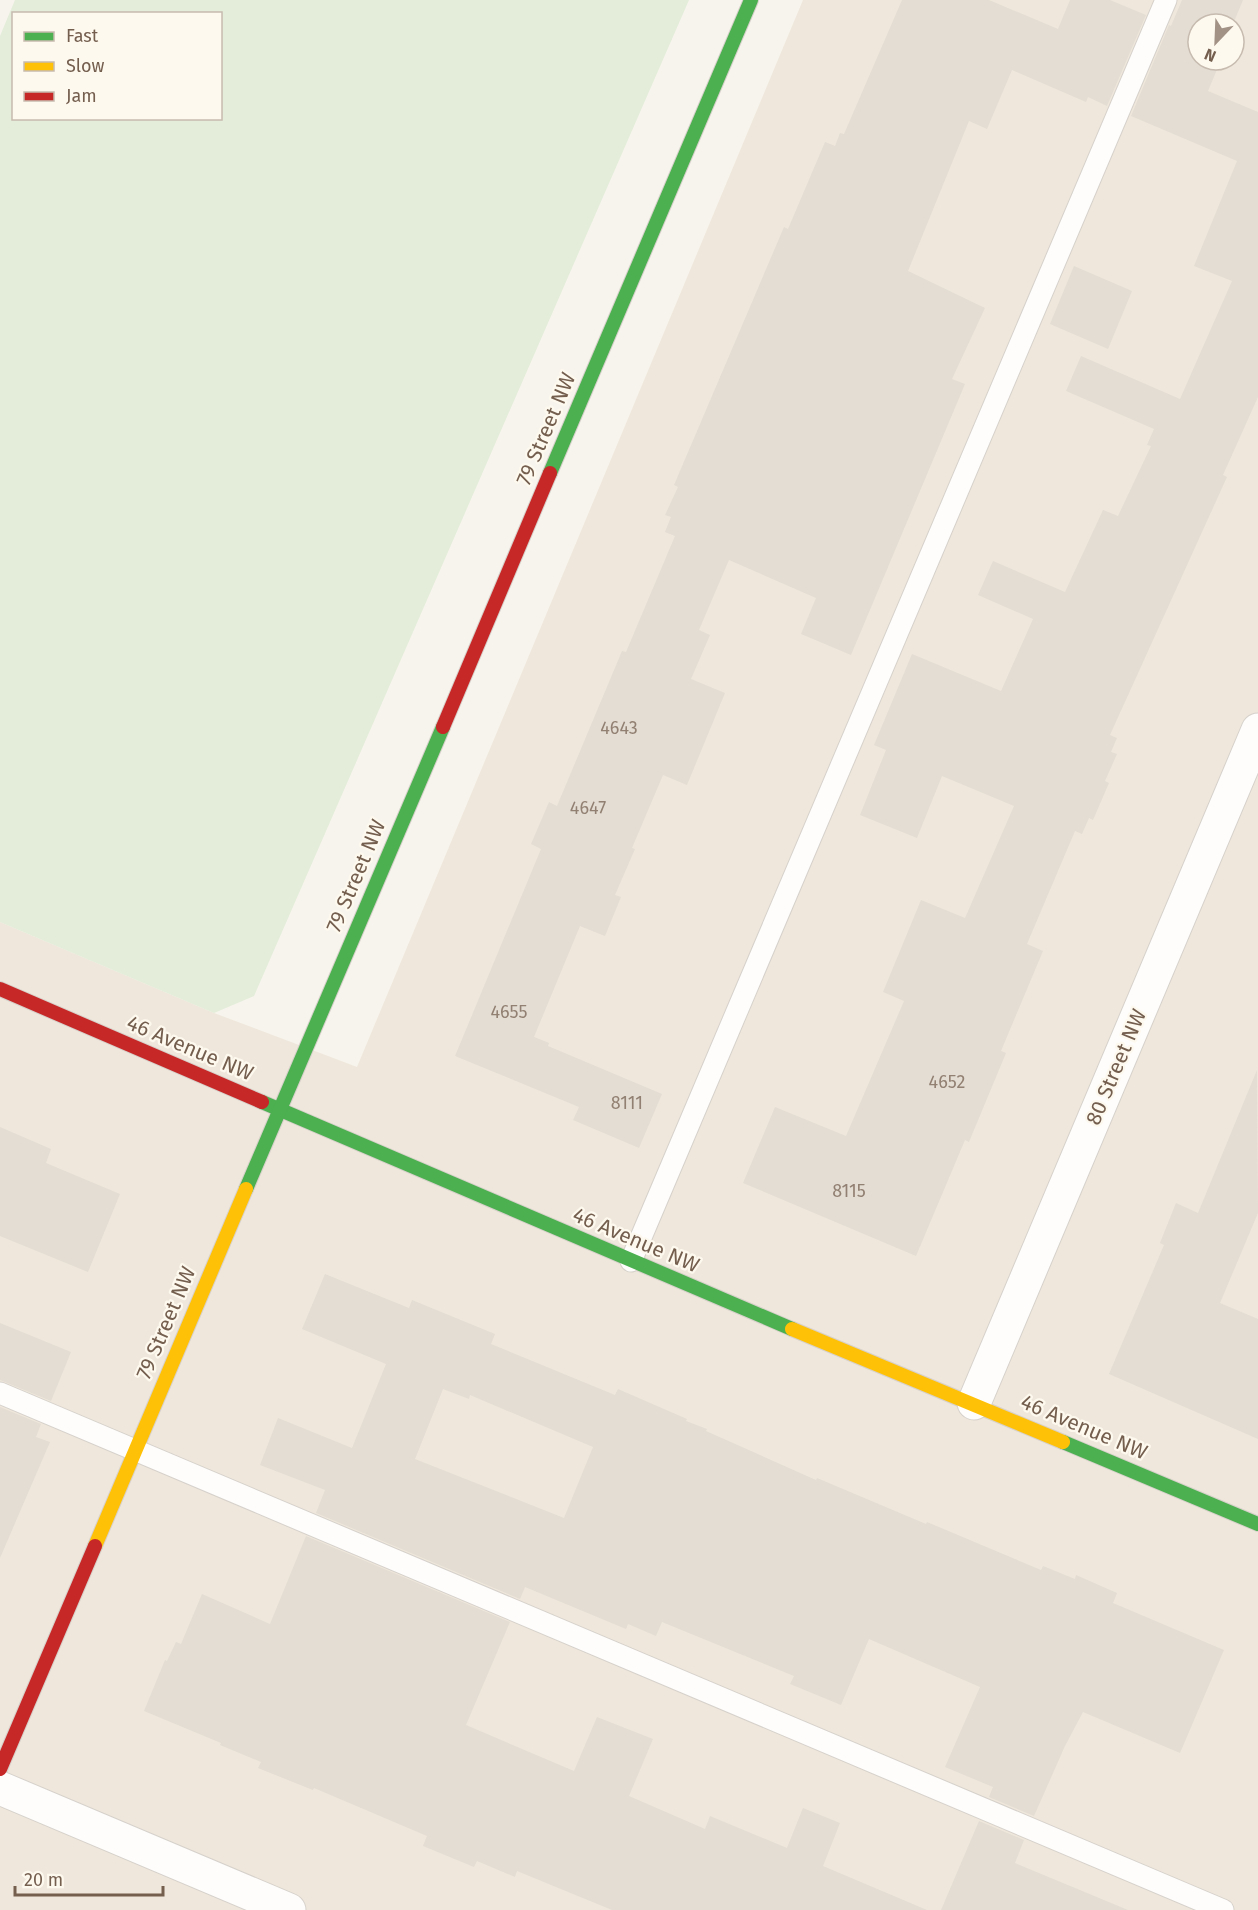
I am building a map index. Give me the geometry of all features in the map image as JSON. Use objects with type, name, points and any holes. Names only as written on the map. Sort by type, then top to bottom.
[{"type":"street","name":"79 Street NW","points":[[0,1768],[751,0]]},
{"type":"street","name":"80 Street NW","points":[[974,1403],[1258,730]]},
{"type":"street","name":"46 Avenue NW","points":[[0,989],[631,1261],[1258,1524]]},
{"type":"street","points":[[0,1788],[290,1910]]},
{"type":"lane","points":[[631,1261],[1166,0]]},
{"type":"lane","points":[[0,1393],[1223,1910]]},
{"type":"shaded area","points":[[803,0],[1258,0],[1258,1910],[0,1910],[0,922],[214,1013],[357,1067]]},
{"type":"green space","points":[[15,0],[689,0],[254,996],[214,1013],[0,922],[0,36]]},
{"type":"building","points":[[902,0],[989,0],[1058,29],[1070,0],[1110,0],[1146,15],[1107,106],[1088,97],[1086,102],[1012,70],[987,129],[969,121],[908,271],[985,308],[952,379],[965,384],[851,655],[801,634],[816,598],[729,560],[699,630],[710,635],[691,679],[725,693],[687,785],[663,775],[615,895],[621,897],[605,936],[580,926],[534,1037],[549,1043],[548,1046],[662,1094],[639,1148],[573,1120],[579,1107],[455,1056],[541,849],[531,844],[549,802],[557,806],[622,651],[626,652],[675,536],[665,532],[671,517],[665,515],[678,487],[674,485],[784,227],[788,229],[825,142],[835,146],[840,133],[844,134]]},
{"type":"building","points":[[1182,0],[1243,0],[1238,12],[1186,12],[1186,72],[1216,72],[1208,91],[1258,112],[1258,397],[1223,475],[1227,477],[1110,735],[1117,738],[1111,752],[1117,754],[1105,781],[1109,783],[1093,820],[1089,818],[1082,834],[1075,831],[1027,944],[1043,951],[1001,1051],[1006,1053],[969,1142],[965,1140],[916,1256],[743,1183],[775,1107],[846,1136],[904,1001],[883,992],[921,900],[965,918],[1014,806],[942,776],[917,838],[860,815],[886,750],[874,745],[912,654],[1001,691],[1033,619],[978,595],[993,561],[1065,592],[1103,510],[1118,516],[1151,446],[1147,445],[1154,429],[1066,391],[1081,356],[1180,399],[1232,281],[1194,266],[1237,161],[1131,116],[1169,25],[1171,26]]},
{"type":"building","points":[[1074,266],[1132,291],[1108,349],[1050,324]]},
{"type":"building","points":[[1257,1070],[1258,1213],[1220,1303],[1258,1319],[1258,1439],[1109,1374],[1164,1245],[1160,1243],[1176,1203],[1198,1213]]},
{"type":"building","points":[[0,1127],[51,1149],[46,1163],[120,1194],[88,1272],[0,1236]]},
{"type":"building","points":[[325,1274],[409,1308],[412,1300],[495,1334],[491,1344],[615,1395],[618,1389],[816,1480],[817,1478],[926,1524],[927,1522],[1041,1570],[1043,1566],[1075,1579],[1076,1575],[1117,1593],[1113,1603],[1224,1650],[1180,1753],[1083,1712],[1034,1816],[989,1797],[993,1787],[945,1767],[980,1687],[869,1639],[841,1705],[790,1684],[794,1676],[662,1622],[656,1636],[628,1624],[626,1629],[525,1587],[520,1599],[316,1513],[325,1490],[260,1465],[278,1418],[352,1448],[386,1364],[302,1329]],"holes":[[[443,1389],[469,1399],[470,1395],[593,1447],[564,1518],[415,1459]]]},
{"type":"building","points":[[0,1323],[71,1352],[51,1401],[0,1380]]},
{"type":"building","points":[[0,1407],[41,1424],[36,1437],[50,1442],[0,1558]]},
{"type":"building","points":[[306,1536],[510,1622],[466,1725],[574,1771],[597,1717],[653,1739],[629,1796],[705,1829],[710,1816],[787,1848],[803,1808],[840,1823],[823,1866],[927,1910],[612,1910],[517,1871],[515,1877],[477,1861],[474,1867],[423,1846],[427,1836],[314,1788],[313,1790],[258,1768],[261,1762],[144,1711],[165,1660],[167,1661],[176,1642],[181,1644],[202,1594],[270,1624]]},
{"type":"building","points":[[979,1821],[1024,1840],[1015,1863],[1128,1910],[941,1910]]},
{"type":"traffic: fast","points":[[550,473],[751,0]]},
{"type":"traffic: fast","points":[[246,1189],[443,727]]},
{"type":"traffic: fast","points":[[262,1102],[792,1329]]},
{"type":"traffic: fast","points":[[1063,1442],[1258,1524]]},
{"type":"traffic: slow","points":[[95,1546],[246,1189]]},
{"type":"traffic: slow","points":[[792,1329],[1063,1442]]},
{"type":"traffic: jam","points":[[443,727],[550,473]]},
{"type":"traffic: jam","points":[[0,989],[262,1102]]},
{"type":"traffic: jam","points":[[0,1769],[95,1546]]}]
